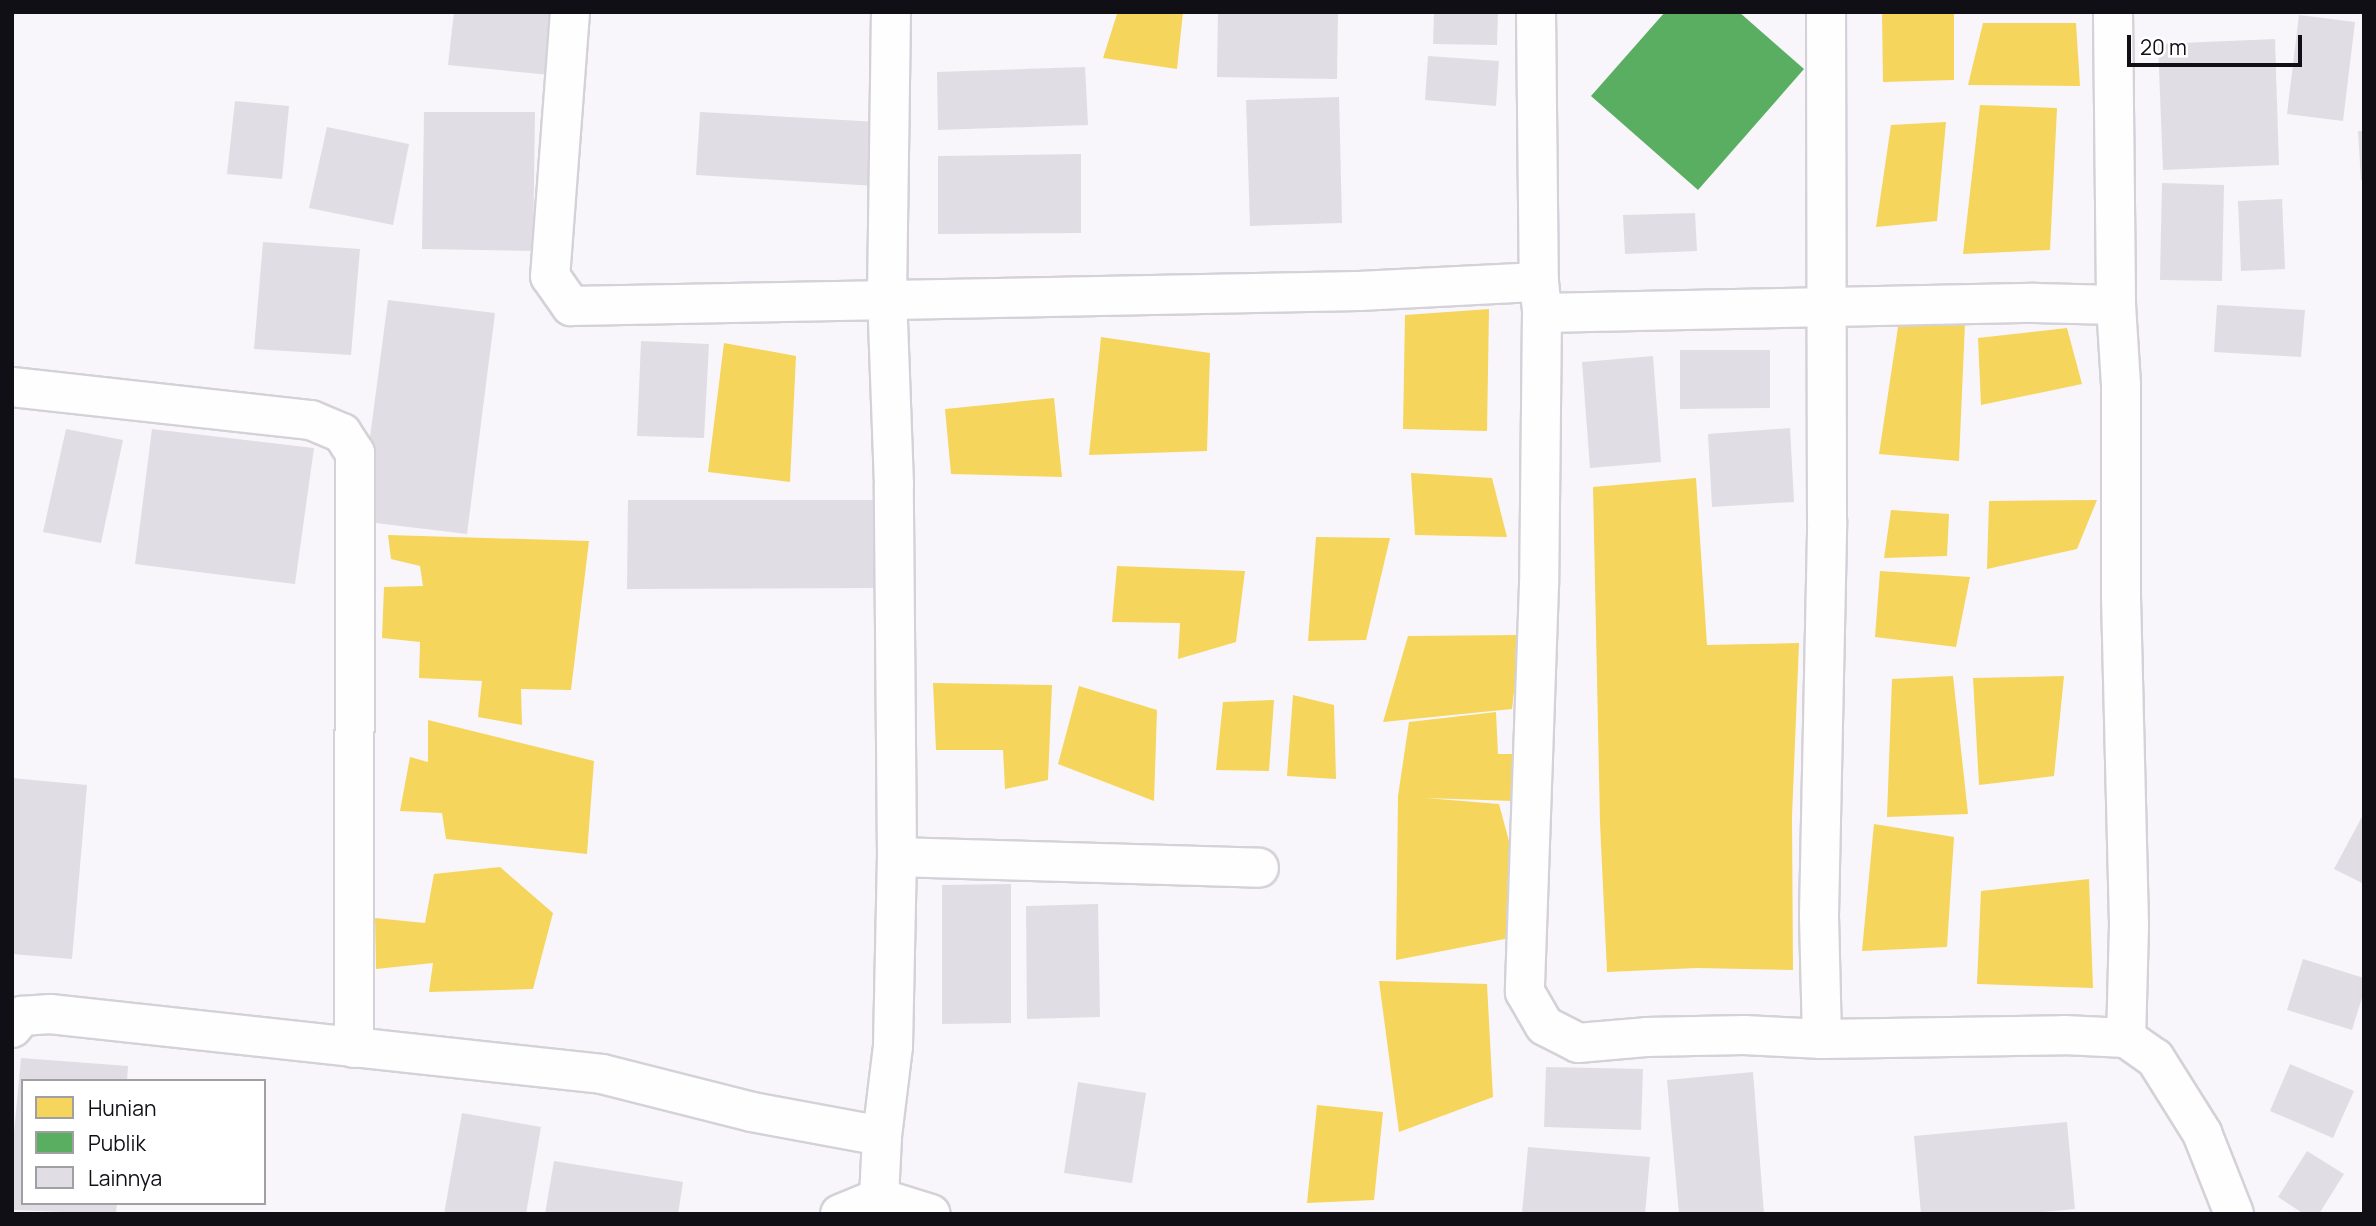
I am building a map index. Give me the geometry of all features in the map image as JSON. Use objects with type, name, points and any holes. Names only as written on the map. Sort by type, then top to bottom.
[{"type":"street","points":[[570,12],[550,276],[571,306],[1346,291],[1824,306],[2116,305]]},
{"type":"street","points":[[879,1198],[882,1136],[893,1046],[897,857],[894,485],[887,298],[891,12]]},
{"type":"street","points":[[1536,12],[1541,298],[1539,585],[1525,992],[1545,1026],[1578,1043],[1695,1036],[1822,1040],[2064,1035],[2126,1038],[2155,1058],[2202,1133],[2234,1214]]},
{"type":"street","points":[[1822,1040],[1819,915],[1827,521],[1824,306],[1826,12]]},
{"type":"street","points":[[2113,12],[2116,305],[2121,385],[2129,926],[2126,1038]]},
{"type":"street","points":[[12,387],[311,420],[342,433],[355,453],[354,1048]]},
{"type":"street","points":[[897,857],[1259,868]]},
{"type":"street","points":[[12,1028],[22,1016],[50,1014],[602,1074],[752,1112],[882,1136]]},
{"type":"street","points":[[840,1214],[879,1198],[931,1214]]},
{"type":"building: Hunian","points":[[1183,12],[1177,69],[1103,58],[1117,14]]},
{"type":"building: Hunian","points":[[1882,12],[1954,12],[1954,80],[1883,82]]},
{"type":"building: Hunian","points":[[1983,23],[2076,23],[2080,86],[1968,85]]},
{"type":"building: Hunian","points":[[1980,105],[2057,108],[2050,250],[1963,254]]},
{"type":"building: Hunian","points":[[1946,122],[1937,221],[1876,227],[1891,125]]},
{"type":"building: Hunian","points":[[1489,309],[1487,431],[1403,429],[1405,315]]},
{"type":"building: Hunian","points":[[1900,314],[1965,323],[1959,461],[1879,454]]},
{"type":"building: Hunian","points":[[2067,328],[2082,384],[1981,405],[1978,338]]},
{"type":"building: Hunian","points":[[1101,337],[1210,353],[1207,451],[1089,455]]},
{"type":"building: Hunian","points":[[724,343],[796,356],[790,482],[708,472]]},
{"type":"building: Hunian","points":[[1054,398],[1062,477],[951,474],[945,409]]},
{"type":"building: Hunian","points":[[1411,473],[1492,478],[1507,537],[1415,535]]},
{"type":"building: Hunian","points":[[1696,478],[1707,645],[1799,643],[1792,817],[1793,970],[1697,968],[1607,972],[1600,823],[1593,487]]},
{"type":"building: Hunian","points":[[2097,500],[2077,549],[1987,569],[1989,501]]},
{"type":"building: Hunian","points":[[1891,510],[1949,514],[1947,556],[1884,558]]},
{"type":"building: Hunian","points":[[388,535],[589,541],[571,690],[521,689],[522,725],[478,717],[482,681],[419,678],[420,642],[382,638],[384,587],[423,586],[420,566],[391,559]]},
{"type":"building: Hunian","points":[[1316,537],[1390,538],[1366,640],[1308,641]]},
{"type":"building: Hunian","points":[[1117,566],[1245,571],[1236,642],[1178,659],[1180,623],[1112,622]]},
{"type":"building: Hunian","points":[[1880,571],[1970,577],[1956,647],[1875,637]]},
{"type":"building: Hunian","points":[[1521,635],[1512,709],[1383,722],[1408,636]]},
{"type":"building: Hunian","points":[[1953,676],[1968,814],[1887,817],[1892,679]]},
{"type":"building: Hunian","points":[[2064,676],[2054,776],[1979,785],[1973,678]]},
{"type":"building: Hunian","points":[[933,683],[1052,685],[1048,780],[1005,789],[1003,750],[936,750]]},
{"type":"building: Hunian","points":[[1079,686],[1157,710],[1154,801],[1058,764]]},
{"type":"building: Hunian","points":[[1293,695],[1334,705],[1336,779],[1287,776]]},
{"type":"building: Hunian","points":[[1274,700],[1269,771],[1216,770],[1223,702]]},
{"type":"building: Hunian","points":[[1496,712],[1498,754],[1518,754],[1513,801],[1426,798],[1499,804],[1520,882],[1515,937],[1396,960],[1398,796],[1409,722]]},
{"type":"building: Hunian","points":[[428,720],[594,761],[587,854],[446,839],[442,813],[400,811],[410,757],[428,762]]},
{"type":"building: Hunian","points":[[1874,824],[1954,837],[1947,947],[1862,951]]},
{"type":"building: Hunian","points":[[500,867],[553,913],[533,989],[429,992],[433,963],[376,969],[375,918],[425,923],[434,874]]},
{"type":"building: Hunian","points":[[2089,879],[2093,988],[1977,984],[1981,891]]},
{"type":"building: Hunian","points":[[1379,981],[1487,984],[1493,1097],[1399,1132]]},
{"type":"building: Hunian","points":[[1317,1105],[1383,1112],[1374,1200],[1307,1203]]},
{"type":"building: Publik","points":[[1665,12],[1739,12],[1804,69],[1698,190],[1591,96]]},
{"type":"building: Lainnya","points":[[454,12],[557,12],[550,75],[448,65]]},
{"type":"building: Lainnya","points":[[1218,12],[1338,12],[1337,79],[1217,77]]},
{"type":"building: Lainnya","points":[[1434,12],[1498,12],[1497,45],[1433,44]]},
{"type":"building: Lainnya","points":[[2299,15],[2355,22],[2343,121],[2287,114]]},
{"type":"building: Lainnya","points":[[2275,39],[2279,165],[2163,170],[2158,44]]},
{"type":"building: Lainnya","points":[[1428,56],[1499,61],[1496,106],[1425,100]]},
{"type":"building: Lainnya","points":[[1085,67],[1088,125],[938,130],[937,72]]},
{"type":"building: Lainnya","points":[[1339,97],[1342,223],[1250,226],[1246,100]]},
{"type":"building: Lainnya","points":[[235,101],[289,106],[282,179],[227,174]]},
{"type":"building: Lainnya","points":[[424,112],[535,112],[533,251],[422,249]]},
{"type":"building: Lainnya","points":[[700,112],[879,122],[875,186],[696,175]]},
{"type":"building: Lainnya","points":[[327,127],[409,144],[393,225],[309,208]]},
{"type":"building: Lainnya","points":[[2358,131],[2364,131],[2364,180],[2361,180]]},
{"type":"building: Lainnya","points":[[1081,154],[1081,233],[938,234],[938,156]]},
{"type":"building: Lainnya","points":[[2162,183],[2224,185],[2222,281],[2160,280]]},
{"type":"building: Lainnya","points":[[2282,199],[2285,269],[2241,271],[2238,201]]},
{"type":"building: Lainnya","points":[[1695,213],[1697,251],[1625,254],[1623,215]]},
{"type":"building: Lainnya","points":[[263,242],[360,249],[351,355],[254,349]]},
{"type":"building: Lainnya","points":[[388,300],[495,313],[467,534],[359,521]]},
{"type":"building: Lainnya","points":[[2217,305],[2305,310],[2301,357],[2214,352]]},
{"type":"building: Lainnya","points":[[641,341],[709,344],[704,438],[637,436]]},
{"type":"building: Lainnya","points":[[1680,350],[1770,350],[1770,408],[1680,409]]},
{"type":"building: Lainnya","points":[[1653,356],[1661,462],[1590,468],[1582,362]]},
{"type":"building: Lainnya","points":[[1790,428],[1794,502],[1712,507],[1708,434]]},
{"type":"building: Lainnya","points":[[66,429],[123,440],[101,543],[43,532]]},
{"type":"building: Lainnya","points":[[152,429],[314,448],[295,584],[135,564]]},
{"type":"building: Lainnya","points":[[628,500],[874,500],[874,588],[627,589]]},
{"type":"building: Lainnya","points":[[12,778],[87,785],[72,959],[12,954]]},
{"type":"building: Lainnya","points":[[2364,813],[2364,884],[2334,869]]},
{"type":"building: Lainnya","points":[[1011,884],[1011,1023],[942,1024],[942,885]]},
{"type":"building: Lainnya","points":[[1098,904],[1100,1017],[1027,1019],[1026,906]]},
{"type":"building: Lainnya","points":[[2303,959],[2364,978],[2364,991],[2352,1030],[2287,1010]]},
{"type":"building: Lainnya","points":[[21,1058],[128,1066],[127,1079],[21,1079],[21,1205],[117,1205],[116,1214],[12,1210],[12,1154]]},
{"type":"building: Lainnya","points":[[2290,1064],[2354,1091],[2333,1138],[2270,1111]]},
{"type":"building: Lainnya","points":[[1546,1067],[1643,1069],[1641,1130],[1544,1127]]},
{"type":"building: Lainnya","points":[[1753,1072],[1764,1214],[1679,1214],[1667,1080]]},
{"type":"building: Lainnya","points":[[1078,1082],[1146,1093],[1132,1183],[1064,1173]]},
{"type":"building: Lainnya","points":[[462,1113],[541,1127],[526,1214],[444,1214]]},
{"type":"building: Lainnya","points":[[2067,1122],[2075,1209],[2022,1214],[1921,1214],[1914,1136]]},
{"type":"building: Lainnya","points":[[1528,1147],[1650,1157],[1645,1214],[1522,1214]]},
{"type":"building: Lainnya","points":[[2307,1151],[2344,1174],[2319,1214],[2304,1214],[2278,1197]]},
{"type":"building: Lainnya","points":[[554,1161],[683,1182],[678,1214],[545,1214]]}]
